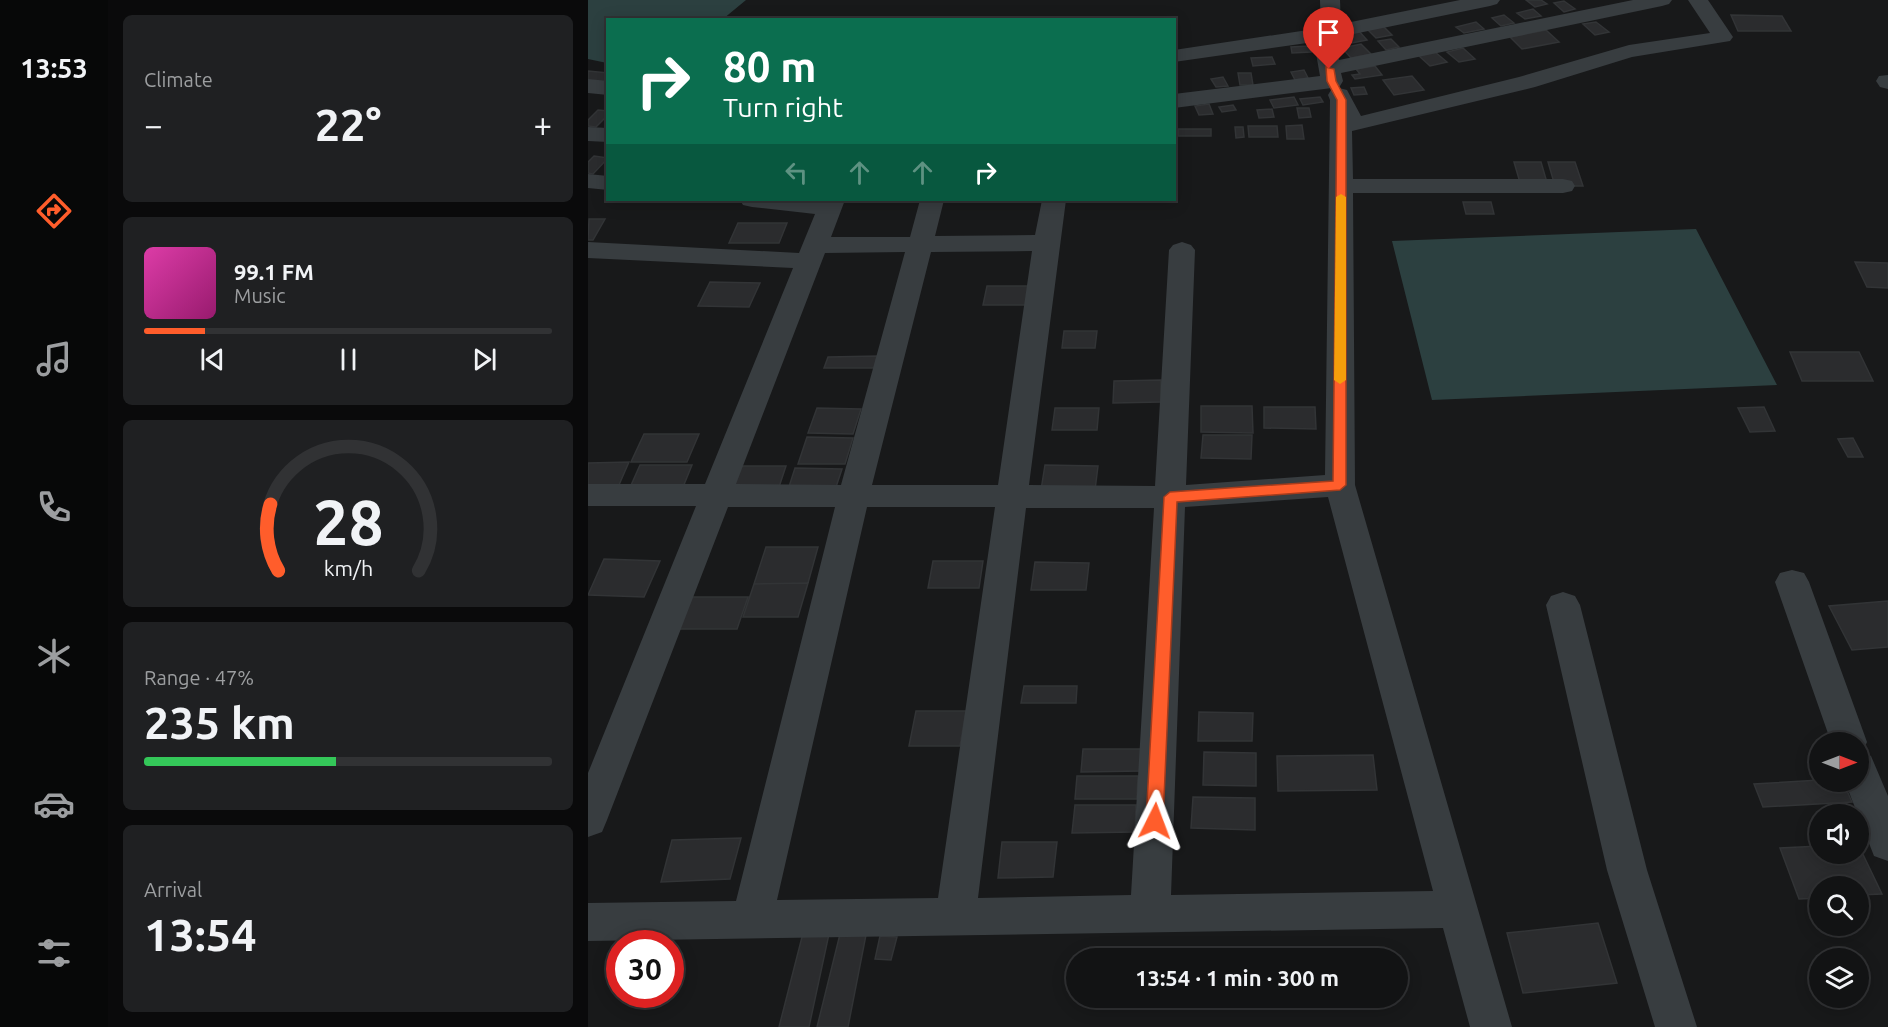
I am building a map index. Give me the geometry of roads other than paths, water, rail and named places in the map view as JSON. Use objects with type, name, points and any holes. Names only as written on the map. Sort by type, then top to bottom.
[{"type":"street","points":[[1330,0],[1322,34],[1334,84],[1341,186],[1340,485],[1491,1027]]},
{"type":"street","points":[[1176,56],[1322,34],[1490,0]]},
{"type":"street","points":[[1176,101],[1334,84],[1662,0]]},
{"type":"street","points":[[1334,84],[1354,125],[1527,82],[1629,51],[1723,37],[1698,0]]},
{"type":"street","points":[[588,86],[606,88]]},
{"type":"street","points":[[588,134],[606,135]]},
{"type":"street","points":[[588,181],[606,183]]},
{"type":"street","points":[[1341,186],[1563,186]]},
{"type":"street","points":[[588,820],[831,204],[772,201]]},
{"type":"street","points":[[752,920],[854,495],[932,201]]},
{"type":"street","points":[[955,916],[1046,243],[1054,201]]},
{"type":"street","points":[[588,250],[812,253],[919,243],[1046,243]]},
{"type":"street","points":[[1150,914],[1182,250]]},
{"type":"street","points":[[588,495],[1170,497],[1340,485]]},
{"type":"street","points":[[1792,582],[1845,732]]},
{"type":"street","points":[[1563,605],[1627,870],[1676,1027]]},
{"type":"street","points":[[1868,792],[1888,844]]},
{"type":"street","points":[[588,922],[1458,909]]},
{"type":"water","points":[[588,0],[746,0],[724,18],[606,18],[606,63],[588,59]]},
{"type":"water","points":[[1696,229],[1777,385],[1432,400],[1392,241]]}]
